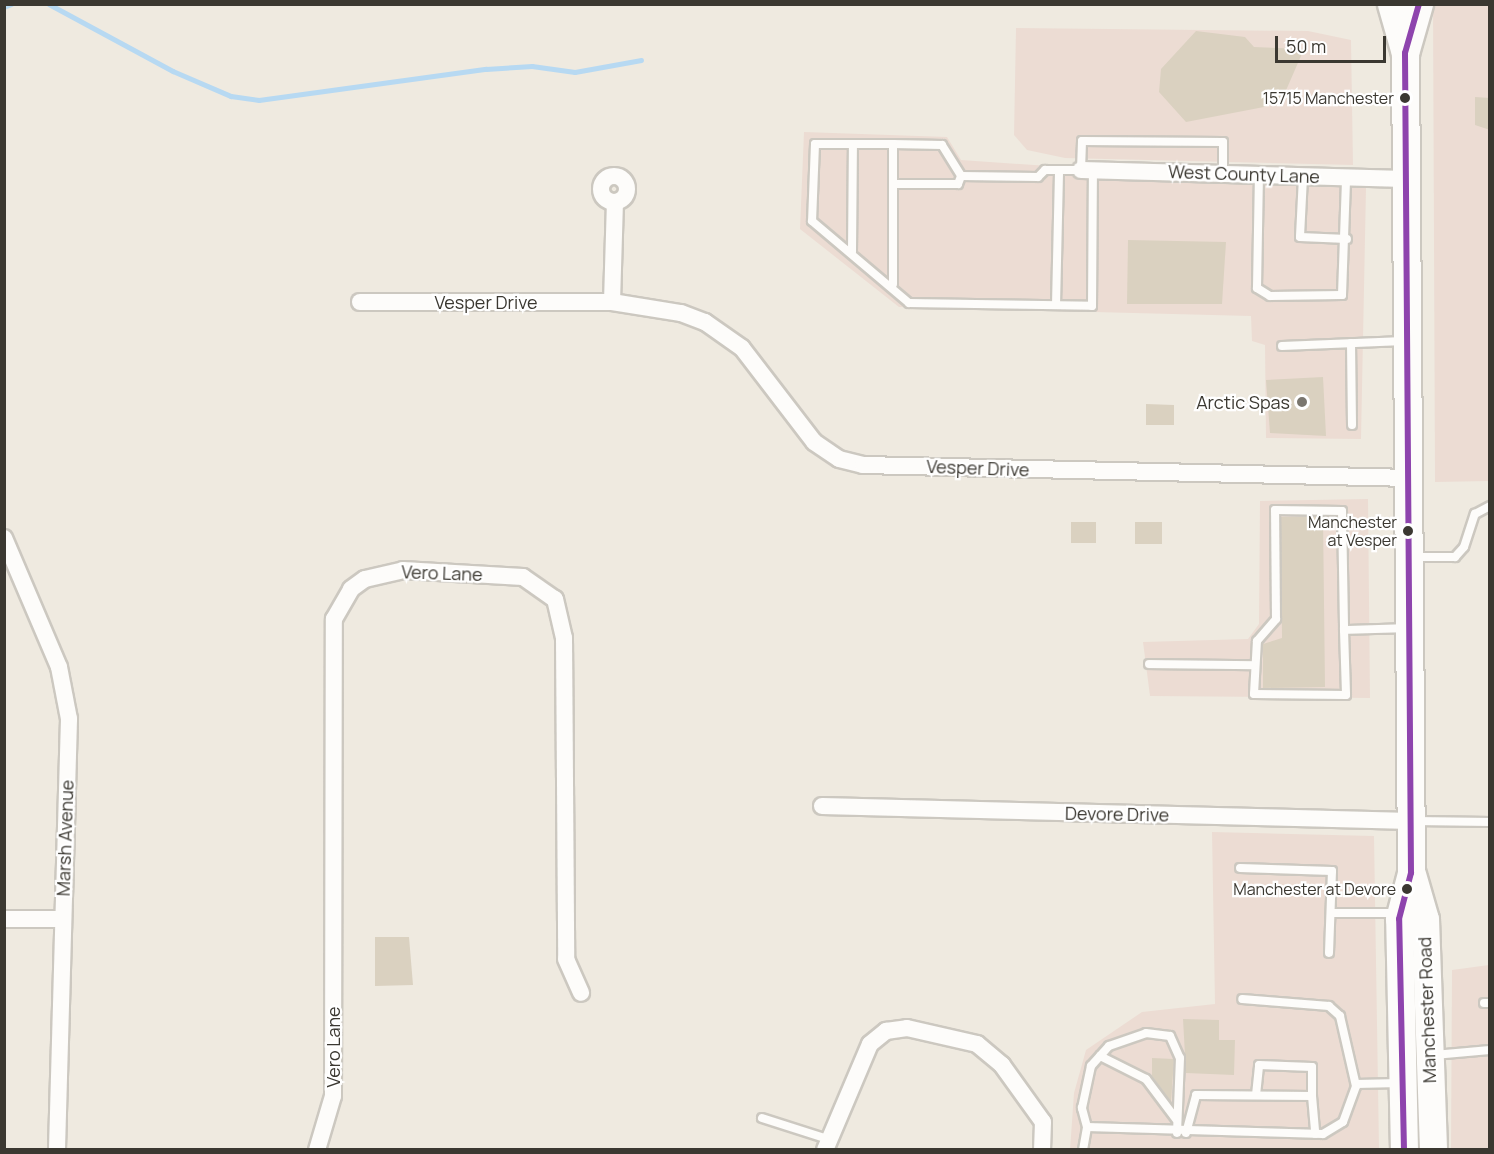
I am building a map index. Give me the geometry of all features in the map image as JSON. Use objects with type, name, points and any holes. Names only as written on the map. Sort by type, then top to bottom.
[{"type":"highway","name":"Manchester Road","points":[[1391,4],[1406,52]]},
{"type":"highway","name":"Manchester Road","points":[[1404,1149],[1400,1009],[1401,913],[1411,873],[1406,52],[1419,4]]},
{"type":"highway","name":"Manchester Road","points":[[1411,873],[1425,919],[1432,1149]]},
{"type":"highway","points":[[1400,1009],[1416,1044],[1428,1056]]},
{"type":"street","name":"West County Lane","points":[[1087,170],[1259,172],[1303,177],[1406,179]]},
{"type":"street","points":[[612,302],[615,202]]},
{"type":"street","name":"Vesper Drive","points":[[360,302],[612,302],[681,313],[722,332],[742,348],[814,442],[839,459],[863,465],[1409,478]]},
{"type":"street","name":"Marsh Avenue","points":[[4,538],[59,667],[68,708],[57,1149]]},
{"type":"street","name":"Vero Lane","points":[[317,1149],[333,1096],[334,618],[351,589],[365,579],[403,570],[523,577],[555,599],[564,638],[566,959],[581,993]]},
{"type":"street","name":"Devore Drive","points":[[822,806],[1411,821]]},
{"type":"street","points":[[4,919],[61,919]]},
{"type":"street","points":[[827,1144],[870,1044],[886,1031],[907,1028],[976,1044],[1002,1065],[1043,1122],[1042,1149]]},
{"type":"lane","points":[[961,176],[942,145],[815,144],[812,221],[892,284],[909,303],[1092,306],[1087,170],[1082,141],[1223,142],[1223,172]]},
{"type":"lane","points":[[852,252],[853,144]]},
{"type":"lane","points":[[892,144],[892,284]]},
{"type":"lane","points":[[961,176],[1038,177],[1045,170],[1087,170]]},
{"type":"lane","points":[[1056,305],[1059,170]]},
{"type":"lane","points":[[1259,172],[1257,288],[1270,296],[1342,295],[1347,266],[1346,178]]},
{"type":"lane","points":[[892,184],[958,184],[961,176]]},
{"type":"lane","points":[[1303,177],[1300,237],[1347,239]]},
{"type":"lane","points":[[1282,346],[1408,341]]},
{"type":"lane","points":[[1351,343],[1352,425]]},
{"type":"lane","points":[[1409,557],[1455,557],[1464,547],[1475,514],[1490,506]]},
{"type":"lane","points":[[1275,510],[1342,511],[1344,630],[1346,695],[1254,694],[1253,665],[1257,641],[1276,620],[1275,510]]},
{"type":"lane","points":[[1344,630],[1410,628]]},
{"type":"lane","points":[[1149,664],[1253,665]]},
{"type":"lane","points":[[1411,821],[1490,822]]},
{"type":"lane","points":[[1240,868],[1332,871],[1329,953]]},
{"type":"lane","points":[[1331,913],[1401,913]]},
{"type":"lane","points":[[1087,1127],[1181,1133],[1315,1134],[1343,1122],[1356,1084],[1340,1016],[1329,1006],[1242,999]]},
{"type":"lane","points":[[1083,1149],[1087,1127],[1083,1108],[1091,1066],[1109,1046],[1146,1033],[1170,1036],[1180,1058],[1177,1119],[1181,1133]]},
{"type":"lane","points":[[1428,1056],[1490,1050]]},
{"type":"lane","points":[[1100,1056],[1146,1079],[1177,1119]]},
{"type":"lane","points":[[1256,1095],[1259,1065],[1312,1066],[1315,1134]]},
{"type":"lane","points":[[1356,1084],[1402,1083]]},
{"type":"lane","points":[[1181,1133],[1196,1095],[1312,1096]]},
{"type":"lane","points":[[762,1118],[827,1144]]},
{"type":"shaded area","points":[[1433,5],[1489,5],[1489,481],[1435,482]]},
{"type":"shaded area","points":[[1016,28],[1308,31],[1351,40],[1353,165],[1065,158],[1027,150],[1014,135]]},
{"type":"shaded area","points":[[804,132],[947,137],[961,160],[1366,188],[1361,439],[1266,438],[1265,345],[1252,341],[1251,316],[899,307],[800,229]]},
{"type":"shaded area","points":[[1368,499],[1370,698],[1150,696],[1143,642],[1248,639],[1259,624],[1260,501]]},
{"type":"shaded area","points":[[1212,832],[1374,836],[1379,1149],[1070,1150],[1074,1093],[1086,1050],[1142,1012],[1215,1004]]},
{"type":"shaded area","points":[[1489,965],[1489,1149],[1451,1150],[1452,970]]},
{"type":"building","points":[[1196,31],[1245,37],[1254,47],[1304,49],[1284,95],[1264,107],[1186,122],[1159,92],[1161,69]]},
{"type":"building","points":[[1475,97],[1490,98],[1490,130],[1475,125]]},
{"type":"building","points":[[1128,240],[1226,242],[1222,304],[1127,304]]},
{"type":"building","points":[[1323,377],[1326,436],[1270,433],[1266,380]]},
{"type":"building","points":[[1146,404],[1174,405],[1174,425],[1146,425]]},
{"type":"building","points":[[1281,517],[1323,517],[1325,687],[1263,688],[1263,644],[1282,638]]},
{"type":"building","points":[[1071,522],[1096,522],[1096,543],[1071,543]]},
{"type":"building","points":[[1135,522],[1162,522],[1162,544],[1135,544]]},
{"type":"building","points":[[375,937],[409,937],[413,985],[375,986]]},
{"type":"building","points":[[1183,1019],[1219,1020],[1219,1040],[1235,1040],[1234,1075],[1186,1073]]},
{"type":"building","points":[[1152,1058],[1174,1059],[1171,1102],[1152,1076]]},
{"type":"waterway","points":[[4,7],[11,4]]},
{"type":"waterway","points":[[49,4],[173,71],[231,96],[259,100],[486,69],[532,66],[575,72],[641,60]]},
{"type":"transit line","points":[[1404,1150],[1399,919],[1411,873],[1405,53],[1419,4]]},
{"type":"place","name":"15715 Manchester","points":[[1405,98]]},
{"type":"place","name":"Arctic Spas","points":[[1302,402]]},
{"type":"place","name":"Manchester at Vesper","points":[[1408,531]]},
{"type":"place","name":"Manchester at Devore","points":[[1407,889]]}]
